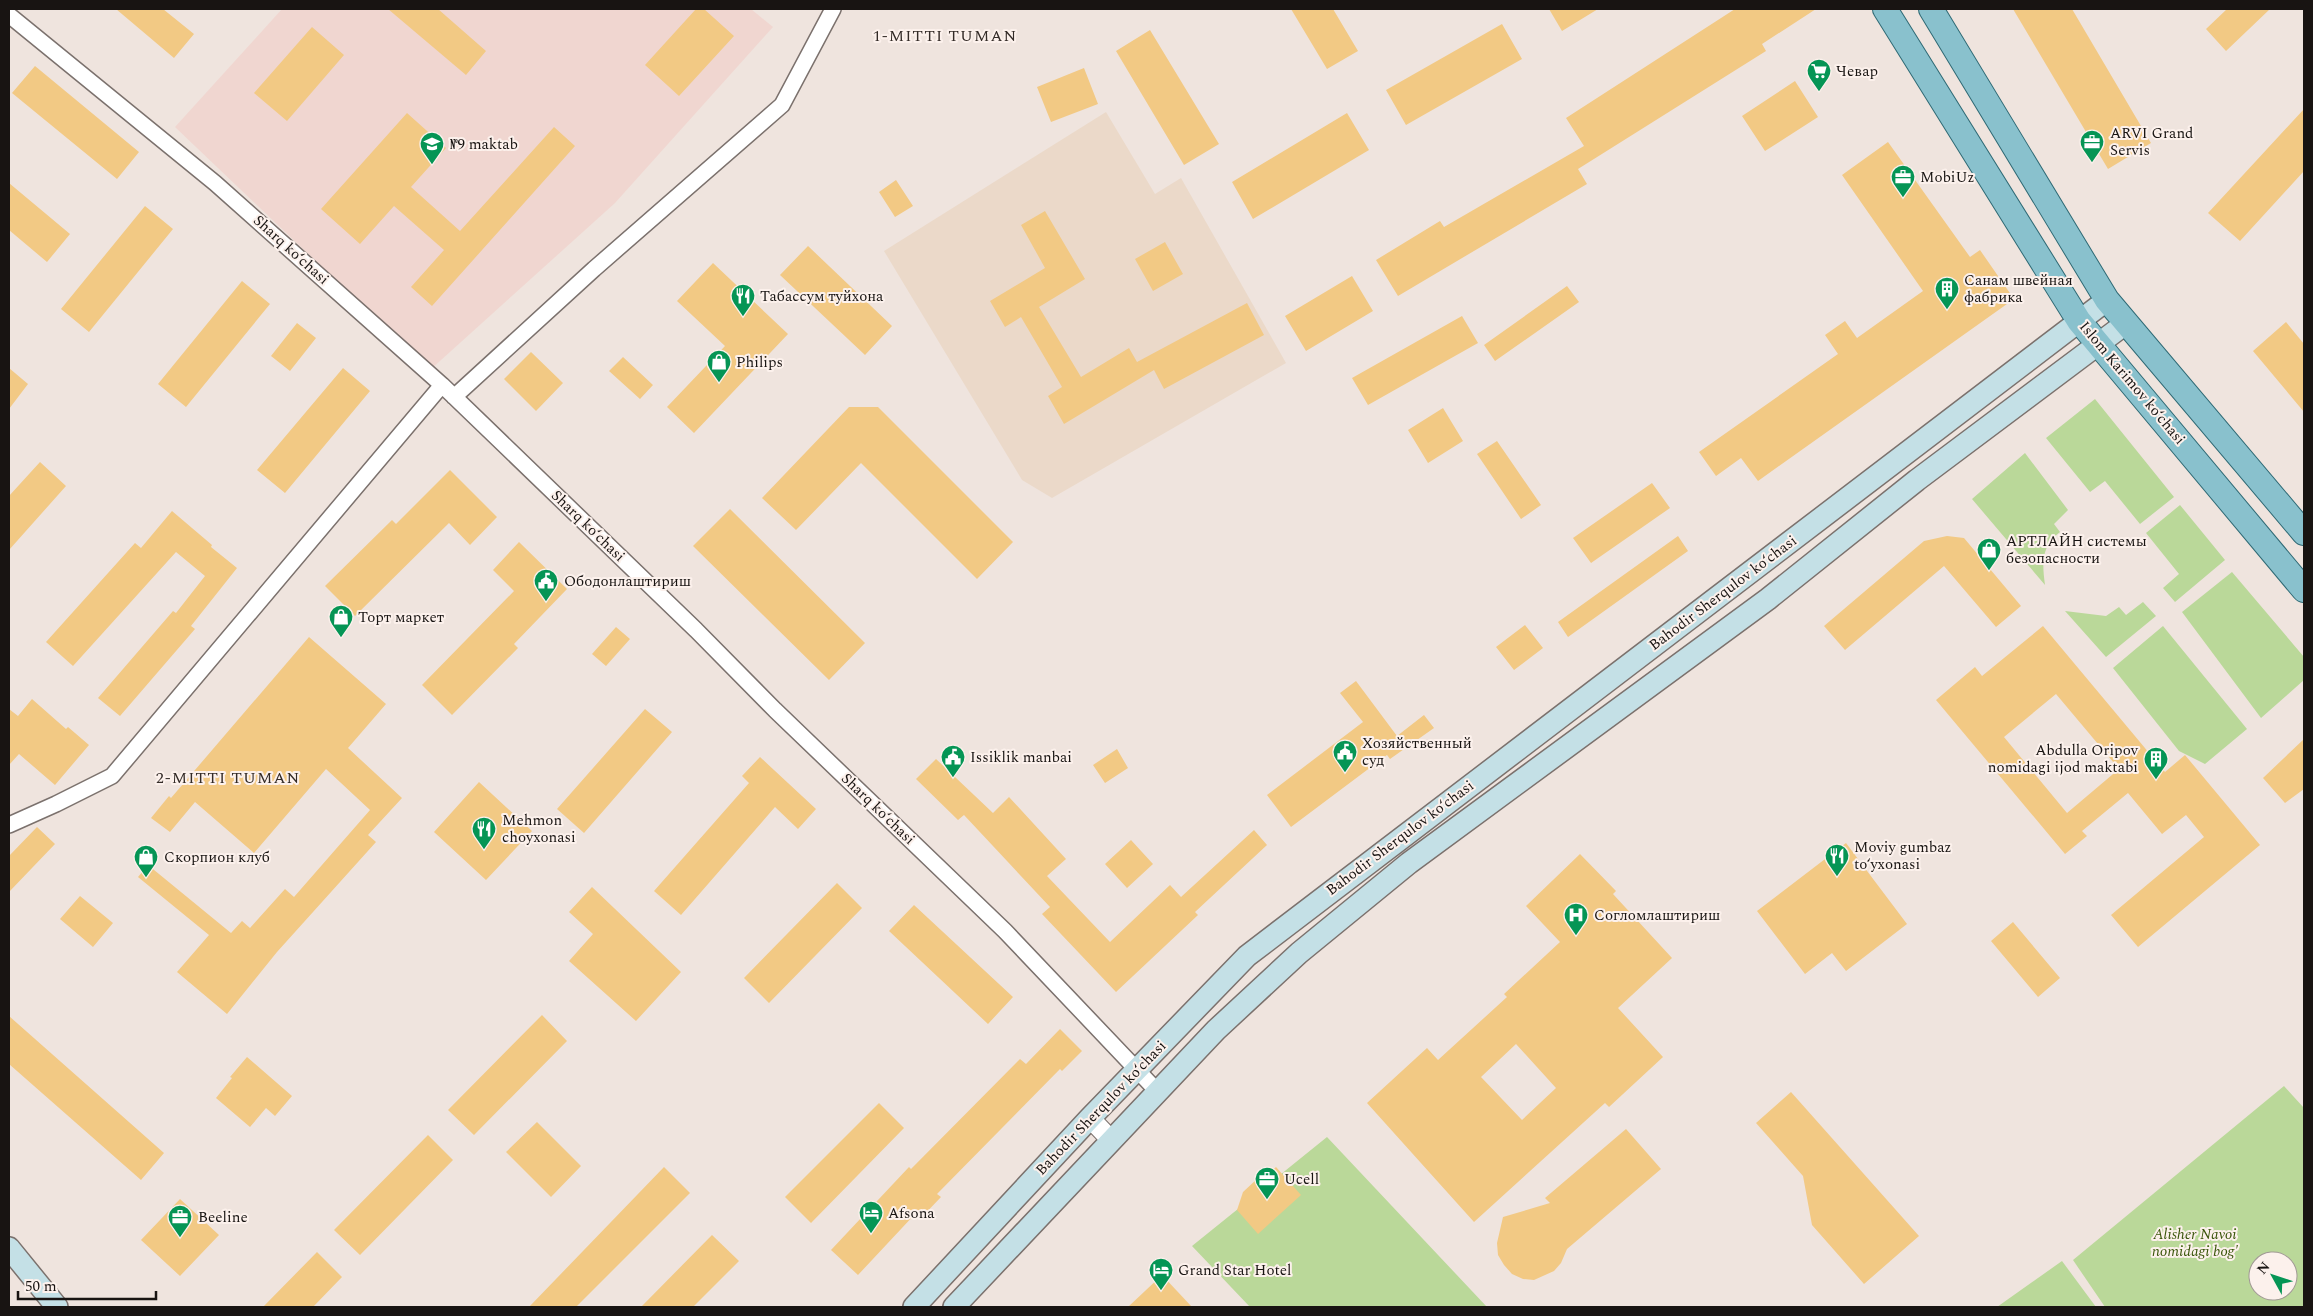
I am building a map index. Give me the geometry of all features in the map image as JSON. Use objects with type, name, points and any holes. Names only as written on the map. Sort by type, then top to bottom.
[{"type":"main road","name":"Islom Karimov ko‘chasi","points":[[1885,9],[2080,321],[2304,590]]},
{"type":"main road","points":[[1931,9],[2107,300],[2125,324],[2304,533]]},
{"type":"main road","name":"Bahodir Sherqulov ko‘chasi","points":[[914,1307],[1090,1118],[1247,956],[2107,300]]},
{"type":"main road","name":"Bahodir Sherqulov ko‘chasi","points":[[954,1307],[1216,1030],[1299,953],[1409,862],[1768,600],[1917,480],[2125,324]]},
{"type":"main road","points":[[9,1248],[57,1307]]},
{"type":"street","points":[[454,397],[594,269],[782,105],[833,9]]},
{"type":"street","name":"Sharq ko‘chasi","points":[[9,15],[215,183],[442,385],[1005,931],[1157,1091]]},
{"type":"street","points":[[9,825],[112,776],[442,385]]},
{"type":"street","points":[[1090,1118],[1111,1140]]},
{"type":"shaded area","name":"№9 maktab","points":[[282,9],[751,9],[773,27],[615,203],[430,370],[175,127]]},
{"type":"shaded area","points":[[1106,112],[1155,194],[1181,178],[1286,363],[1052,498],[1022,480],[884,251]]},
{"type":"green space","points":[[2095,399],[2174,497],[2140,524],[2105,481],[2090,492],[2046,438]]},
{"type":"green space","points":[[2025,453],[2068,510],[2054,524],[2060,532],[2046,549],[2043,562],[2045,585],[1972,499]]},
{"type":"green space","points":[[2180,505],[2225,560],[2175,602],[2163,588],[2179,574],[2146,533]]},
{"type":"green space","points":[[2232,572],[2304,657],[2304,680],[2261,718],[2182,612]]},
{"type":"green space","points":[[2143,602],[2156,616],[2106,657],[2065,611],[2106,616],[2119,607],[2126,615]]},
{"type":"green space","points":[[2163,626],[2247,729],[2205,764],[2179,751],[2113,668]]},
{"type":"green space","name":"Alisher Navoi nomidagi bog'","points":[[2284,1086],[2304,1108],[2304,1307],[2105,1307],[2073,1260]]},
{"type":"green space","points":[[1327,1137],[1487,1307],[1250,1307],[1192,1246]]},
{"type":"green space","points":[[2062,1261],[2096,1307],[1997,1307]]},
{"type":"building","points":[[116,9],[163,9],[194,34],[174,58]]},
{"type":"building","points":[[388,9],[438,9],[486,51],[466,75]]},
{"type":"building","points":[[696,9],[704,9],[734,36],[679,96],[645,65]]},
{"type":"building","points":[[1291,9],[1333,9],[1358,51],[1327,69]]},
{"type":"building","points":[[1549,9],[1598,9],[1562,31]]},
{"type":"building","points":[[1735,9],[1816,9],[1762,44],[1766,51],[1578,169],[1587,184],[1398,296],[1376,260],[1440,221],[1444,227],[1584,146],[1566,118]]},
{"type":"building","points":[[2013,9],[2072,9],[2151,143],[2108,169]]},
{"type":"building","points":[[2227,9],[2270,9],[2226,51],[2206,29]]},
{"type":"building","points":[[1502,24],[1522,59],[1406,125],[1386,90]]},
{"type":"building","points":[[312,27],[344,55],[287,121],[254,93]]},
{"type":"building","points":[[1150,30],[1219,144],[1184,165],[1116,51]]},
{"type":"building","points":[[35,66],[139,152],[117,179],[12,93]]},
{"type":"building","points":[[1084,68],[1098,104],[1051,122],[1037,87]]},
{"type":"building","points":[[1795,81],[1818,117],[1765,151],[1742,116]]},
{"type":"building","points":[[2304,109],[2304,171],[2240,241],[2208,213]]},
{"type":"building","points":[[407,113],[446,148],[411,187],[460,231],[554,127],[575,146],[432,306],[411,287],[444,250],[394,206],[360,244],[321,209]]},
{"type":"building","points":[[1347,113],[1369,150],[1253,219],[1232,182]]},
{"type":"building","name":"Санам швейная фабрика","points":[[1888,142],[1970,257],[1980,250],[2014,299],[1758,481],[1741,458],[1716,476],[1699,452],[1838,354],[1825,335],[1845,321],[1857,338],[1923,291],[1842,175]]},
{"type":"building","points":[[896,180],[913,206],[895,217],[879,192]]},
{"type":"building","points":[[9,183],[70,234],[47,262],[9,230]]},
{"type":"building","points":[[145,206],[173,229],[89,332],[61,309]]},
{"type":"building","points":[[1045,211],[1085,279],[1039,307],[1081,377],[1129,348],[1137,362],[1247,303],[1264,335],[1164,389],[1154,370],[1064,424],[1048,396],[1062,387],[1021,317],[1005,327],[990,301],[1045,268],[1021,225]]},
{"type":"building","points":[[1165,242],[1183,274],[1153,291],[1135,259]]},
{"type":"building","points":[[808,246],[892,326],[865,355],[780,275]]},
{"type":"building","points":[[713,263],[788,334],[694,433],[667,407],[725,346],[677,301]]},
{"type":"building","points":[[1352,276],[1373,311],[1306,351],[1285,316]]},
{"type":"building","points":[[242,281],[270,304],[186,407],[158,384]]},
{"type":"building","points":[[1567,286],[1579,302],[1495,361],[1484,345]]},
{"type":"building","points":[[1462,316],[1478,343],[1368,405],[1352,378]]},
{"type":"building","points":[[2286,322],[2304,344],[2304,412],[2253,351]]},
{"type":"building","points":[[297,323],[316,338],[290,371],[271,356]]},
{"type":"building","points":[[531,352],[563,383],[536,411],[504,379]]},
{"type":"building","points":[[623,357],[653,385],[640,399],[609,371]]},
{"type":"building","points":[[9,368],[28,384],[9,409]]},
{"type":"building","points":[[343,368],[370,391],[285,493],[257,470]]},
{"type":"building","points":[[849,407],[878,407],[1013,542],[977,579],[861,463],[796,530],[762,498]]},
{"type":"building","points":[[1443,408],[1463,441],[1428,463],[1408,430]]},
{"type":"building","points":[[1497,441],[1541,505],[1521,519],[1477,454]]},
{"type":"building","points":[[40,462],[66,486],[9,550],[9,496]]},
{"type":"building","points":[[450,470],[497,517],[470,545],[449,523],[355,616],[325,586],[392,520],[396,524]]},
{"type":"building","points":[[1652,483],[1670,508],[1591,563],[1573,538]]},
{"type":"building","points":[[730,509],[865,643],[829,680],[693,546]]},
{"type":"building","points":[[172,511],[237,568],[191,626],[195,629],[120,716],[98,698],[173,611],[176,613],[205,576],[176,552],[73,666],[46,642],[135,543],[141,548]]},
{"type":"building","points":[[1678,536],[1688,551],[1568,637],[1558,622]]},
{"type":"building","points":[[1947,536],[1964,538],[2021,606],[1996,627],[1944,566],[1845,650],[1824,626],[1924,541]]},
{"type":"building","points":[[519,542],[567,589],[514,644],[518,648],[452,715],[422,685],[514,591],[493,570]]},
{"type":"building","points":[[1525,625],[1543,648],[1514,670],[1496,647]]},
{"type":"building","name":"Abdulla Oripov nomidagi ijod maktabi","points":[[2043,626],[2165,772],[2185,755],[2260,845],[2138,947],[2111,915],[2204,837],[2186,815],[2162,834],[2128,793],[2082,831],[2087,836],[2065,854],[1936,700],[1975,667],[1982,676]],"holes":[[[2056,694],[2119,769],[2067,813],[2004,737]]]},
{"type":"building","points":[[616,627],[630,639],[606,666],[592,654]]},
{"type":"building","points":[[309,637],[386,704],[348,748],[402,798],[368,835],[376,842],[277,952],[227,1014],[177,972],[209,935],[138,877],[148,865],[231,933],[242,921],[250,928],[285,889],[294,897],[370,810],[326,769],[254,853],[195,802],[170,832],[151,818],[169,796],[171,798]]},
{"type":"building","points":[[1356,681],[1397,736],[1424,715],[1434,728],[1390,759],[1387,755],[1291,827],[1267,795],[1363,722],[1340,693]]},
{"type":"building","points":[[32,699],[66,729],[68,727],[89,745],[55,785],[19,754],[9,765],[9,709],[18,716]]},
{"type":"building","points":[[645,709],[672,732],[584,833],[557,809]]},
{"type":"building","points":[[2304,739],[2304,789],[2285,803],[2263,778]]},
{"type":"building","points":[[1117,749],[1128,768],[1105,783],[1093,765]]},
{"type":"building","points":[[760,757],[816,809],[798,829],[775,807],[681,915],[654,891],[749,783],[742,776]]},
{"type":"building","points":[[936,759],[993,813],[1009,797],[1066,859],[1047,876],[1110,942],[1170,885],[1181,897],[1254,830],[1267,845],[1195,912],[1198,915],[1116,992],[1042,914],[1050,907],[964,815],[958,820],[916,779]]},
{"type":"building","points":[[479,782],[532,831],[486,880],[434,832]]},
{"type":"building","points":[[37,827],[55,844],[9,892],[9,856]]},
{"type":"building","points":[[1131,840],[1153,864],[1127,888],[1105,864]]},
{"type":"building","name":"Moviy gumbaz to‘yxonasi","points":[[1846,843],[1907,924],[1846,971],[1832,953],[1805,974],[1757,911]]},
{"type":"building","points":[[1580,854],[1616,891],[1613,894],[1672,958],[1618,1008],[1663,1057],[1609,1107],[1605,1103],[1474,1222],[1367,1103],[1427,1048],[1438,1060],[1507,997],[1504,994],[1560,942],[1526,906]],"holes":[[[1516,1044],[1556,1088],[1522,1120],[1481,1077]]]},
{"type":"building","points":[[837,883],[862,908],[769,1003],[744,978]]},
{"type":"building","points":[[592,887],[681,972],[636,1021],[569,961],[593,934],[569,912]]},
{"type":"building","points":[[80,896],[113,923],[93,947],[60,919]]},
{"type":"building","points":[[914,905],[1013,997],[988,1024],[889,931]]},
{"type":"building","points":[[2013,922],[2060,978],[2038,997],[1991,941]]},
{"type":"building","points":[[542,1015],[567,1041],[474,1135],[448,1110]]},
{"type":"building","points":[[9,1016],[164,1153],[141,1180],[9,1064]]},
{"type":"building","points":[[1060,1029],[1082,1051],[1062,1071],[1060,1069],[937,1194],[941,1197],[921,1218],[916,1213],[858,1275],[831,1250],[909,1167],[911,1169],[1020,1059],[1026,1064]]},
{"type":"building","points":[[247,1057],[292,1096],[275,1116],[266,1108],[250,1127],[216,1098]]},
{"type":"building","points":[[1791,1092],[1919,1236],[1864,1284],[1812,1225],[1803,1176],[1756,1123]]},
{"type":"building","points":[[879,1103],[904,1128],[811,1223],[785,1197]]},
{"type":"building","points":[[537,1122],[581,1166],[551,1197],[506,1152]]},
{"type":"building","points":[[1626,1129],[1661,1169],[1567,1249],[1561,1263],[1554,1271],[1534,1280],[1523,1279],[1512,1274],[1498,1255],[1497,1243],[1503,1217],[1550,1203],[1545,1198]]},
{"type":"building","points":[[428,1135],[453,1160],[360,1255],[334,1230]]},
{"type":"building","points":[[664,1167],[690,1193],[576,1307],[529,1307]]},
{"type":"building","points":[[1276,1167],[1301,1195],[1258,1234],[1237,1210],[1243,1192],[1257,1179],[1260,1182]]},
{"type":"building","name":"Beeline","points":[[180,1199],[219,1235],[180,1276],[141,1240]]},
{"type":"building","points":[[712,1235],[739,1261],[693,1307],[641,1307]]},
{"type":"building","points":[[317,1252],[342,1277],[313,1307],[263,1307]]},
{"type":"building","name":"Grand Star Hotel","points":[[1162,1275],[1192,1307],[1128,1307]]},
{"type":"place","name":"Чевар","points":[[1819,92]]},
{"type":"place","name":"ARVI Grand Servis","points":[[2092,163]]},
{"type":"place","name":"№9 maktab","points":[[432,165]]},
{"type":"place","name":"MobiUz","points":[[1903,198]]},
{"type":"place","name":"Санам швейная фабрика","points":[[1947,310]]},
{"type":"place","name":"Табассум туйхона","points":[[743,317]]},
{"type":"place","name":"Philips","points":[[719,383]]},
{"type":"place","name":"АРТЛАЙН системы безопасности","points":[[1989,571]]},
{"type":"place","name":"Ободонлаштириш","points":[[546,602]]},
{"type":"place","name":"Торт маркет","points":[[341,638]]},
{"type":"place","name":"Хозяйственный суд","points":[[1345,773]]},
{"type":"place","name":"Issiklik manbai","points":[[953,778]]},
{"type":"place","name":"Abdulla Oripov nomidagi ijod maktabi","points":[[2156,780]]},
{"type":"place","name":"Mehmon choyxonasi","points":[[484,850]]},
{"type":"place","name":"Moviy gumbaz to‘yxonasi","points":[[1837,877]]},
{"type":"place","name":"Скорпион клуб","points":[[146,878]]},
{"type":"place","name":"Согломлаштириш","points":[[1576,936]]},
{"type":"place","name":"Ucell","points":[[1267,1200]]},
{"type":"place","name":"Afsona","points":[[871,1234]]},
{"type":"place","name":"Beeline","points":[[180,1238]]},
{"type":"place","name":"Grand Star Hotel","points":[[1161,1291]]},
{"type":"district","name":"1-MITTI TUMAN","points":[[945,36]]},
{"type":"district","name":"2-MITTI TUMAN","points":[[228,778]]}]
